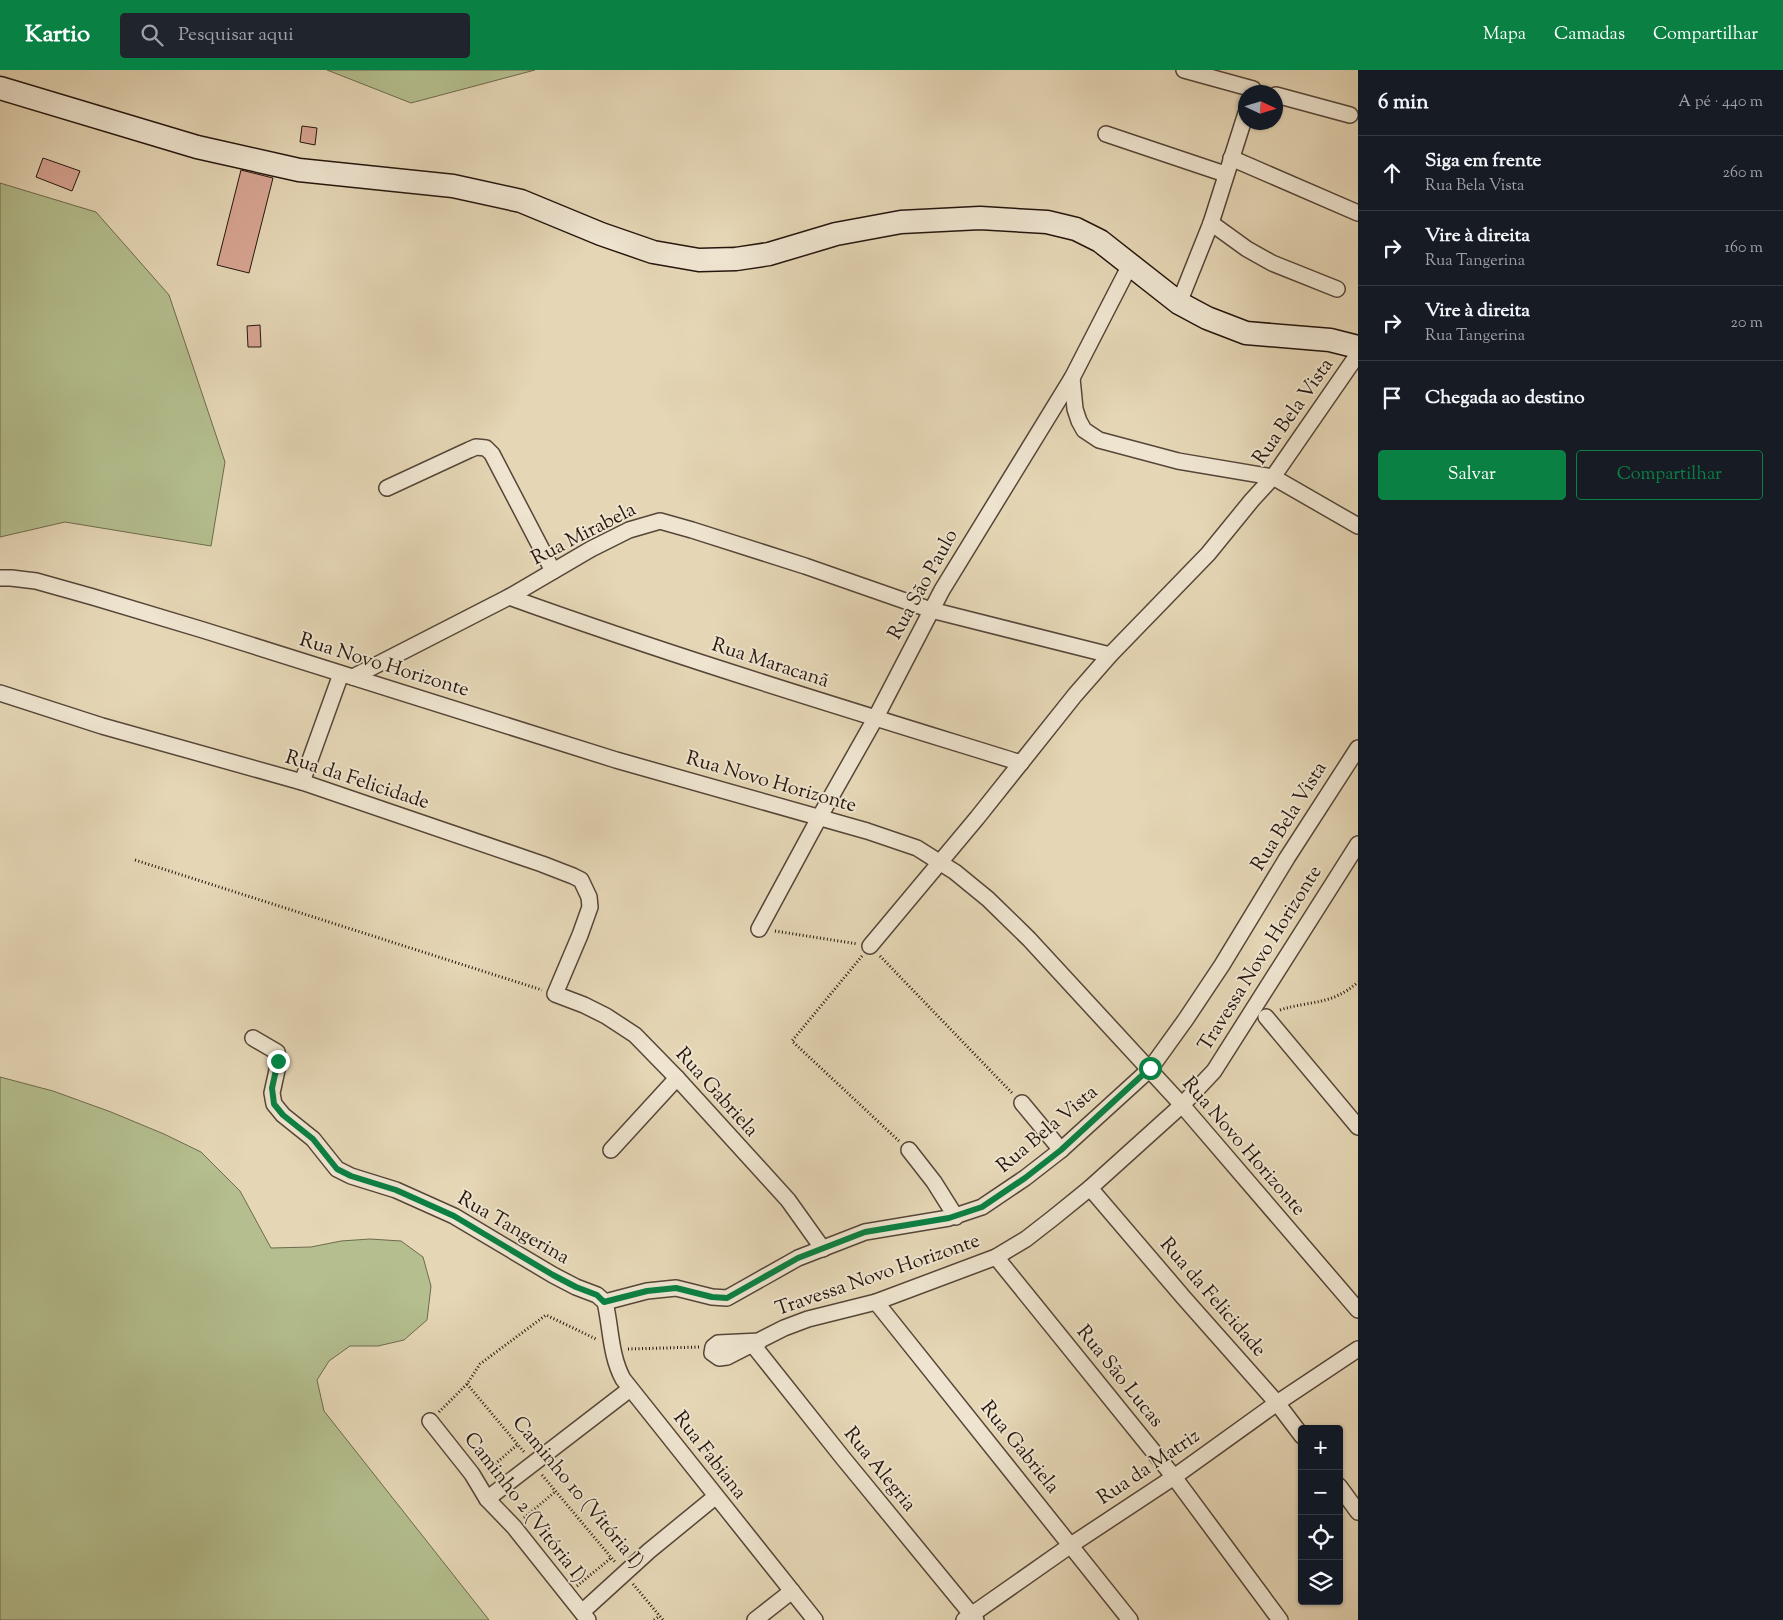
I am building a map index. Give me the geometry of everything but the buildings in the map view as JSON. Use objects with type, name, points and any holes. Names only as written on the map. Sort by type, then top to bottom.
[{"type":"main road","points":[[0,88],[197,147],[290,168],[453,186],[521,200],[601,234],[653,252],[699,260],[736,259],[769,254],[836,234],[901,222],[980,218],[1047,222],[1076,229],[1100,241],[1179,303],[1207,318],[1246,333],[1330,340],[1358,347]]},
{"type":"street","points":[[1184,70],[1238,86]]},
{"type":"street","points":[[1283,97],[1350,115]]},
{"type":"street","points":[[1179,303],[1211,223],[1225,174],[1241,130]]},
{"type":"street","points":[[1106,134],[1225,174]]},
{"type":"street","points":[[1232,158],[1358,213]]},
{"type":"street","points":[[1211,223],[1246,249],[1272,263],[1337,289]]},
{"type":"street","name":"Rua São Paulo","points":[[759,929],[875,719],[931,610],[968,546],[1072,378],[1130,265]]},
{"type":"street","name":"Rua Bela Vista","points":[[870,946],[1021,764],[1075,695],[1110,655],[1208,554],[1273,477],[1358,354]]},
{"type":"street","points":[[1072,378],[1075,409],[1079,421],[1084,430],[1099,440],[1178,461],[1273,477],[1358,526]]},
{"type":"street","points":[[387,488],[476,447],[486,448],[492,454],[553,571]]},
{"type":"street","name":"Rua Mirabela","points":[[347,676],[509,597],[591,549],[629,530],[660,521],[795,563],[931,610],[1110,655]]},
{"type":"street","name":"Rua Novo Horizonte","points":[[0,578],[36,581],[203,630],[625,763],[867,831],[917,848],[940,862],[988,899],[1029,939],[1150,1068],[1358,1310]]},
{"type":"street","name":"Rua Maracanã","points":[[509,597],[619,637],[1021,764]]},
{"type":"street","points":[[302,782],[347,676]]},
{"type":"street","name":"Rua da Felicidade","points":[[0,693],[102,726],[302,782],[542,864],[581,880],[589,897],[590,907],[555,994]]},
{"type":"street","name":"Rua Bela Vista","points":[[604,1302],[647,1291],[676,1288],[712,1297],[727,1298],[798,1258],[865,1232],[956,1217],[982,1207],[1025,1178],[1061,1150],[1150,1068],[1186,1020],[1358,748]]},
{"type":"street","name":"Travessa Novo Horizonte","points":[[713,1347],[713,1355],[719,1358],[727,1357],[784,1328],[808,1319],[876,1302],[996,1257],[1026,1239],[1090,1188],[1182,1105],[1214,1071],[1358,844]]},
{"type":"street","name":"Rua Gabriela","points":[[555,994],[606,1016],[635,1035],[677,1078],[788,1200],[823,1249]]},
{"type":"street","points":[[1266,1017],[1358,1127]]},
{"type":"street","name":"Rua Tangerina","points":[[253,1038],[277,1052],[278,1061],[272,1093],[274,1104],[278,1110],[313,1139],[337,1169],[351,1176],[396,1190],[454,1216],[553,1275],[597,1295],[604,1302]]},
{"type":"street","points":[[611,1150],[677,1078]]},
{"type":"street","points":[[1022,1104],[1061,1150]]},
{"type":"street","points":[[909,1150],[934,1182],[956,1217]]},
{"type":"street","name":"Rua da Felicidade","points":[[1090,1188],[1277,1403],[1298,1431]]},
{"type":"street","name":"Rua São Lucas","points":[[996,1257],[1174,1477],[1280,1620]]},
{"type":"street","name":"Rua Fabiana","points":[[604,1302],[609,1319],[612,1348],[619,1371],[630,1389],[815,1620]]},
{"type":"street","name":"Rua Gabriela","points":[[876,1302],[1130,1620]]},
{"type":"street","name":"Rua Alegria","points":[[756,1343],[843,1458],[970,1618]]},
{"type":"street","name":"Rua da Matriz","points":[[970,1618],[1071,1545],[1174,1477],[1277,1403],[1358,1349]]},
{"type":"street","points":[[487,1499],[630,1389]]},
{"type":"street","name":"Caminho 2 (Vitória I)","points":[[430,1421],[476,1480],[487,1499],[514,1527],[585,1616]]},
{"type":"street","points":[[1343,1491],[1358,1512]]},
{"type":"street","points":[[585,1616],[649,1552],[715,1497]]},
{"type":"street","points":[[755,1620],[792,1591]]},
{"type":"path","points":[[135,860],[555,994]]},
{"type":"path","points":[[759,929],[870,946],[1022,1104]]},
{"type":"path","points":[[870,946],[792,1042],[909,1150]]},
{"type":"path","points":[[1266,1017],[1282,1010],[1332,999],[1346,992],[1358,982]]},
{"type":"path","points":[[430,1421],[467,1384],[480,1364],[546,1315],[612,1348],[713,1347]]},
{"type":"path","name":"Caminho 10 (Vitória I)","points":[[467,1384],[618,1565]]},
{"type":"path","points":[[476,1480],[517,1445]]},
{"type":"path","points":[[514,1527],[556,1491]]},
{"type":"path","points":[[567,1594],[611,1558]]},
{"type":"path","name":"Caminho 10 (Vitória I)","points":[[630,1580],[663,1620]]},
{"type":"path","points":[[654,1620],[660,1616]]},
{"type":"green space","points":[[327,70],[535,70],[411,103]]},
{"type":"green space","points":[[0,183],[96,212],[169,295],[225,462],[211,546],[65,522],[0,537]]},
{"type":"green space","points":[[0,1077],[53,1091],[111,1112],[201,1152],[240,1191],[271,1248],[311,1247],[341,1241],[370,1239],[401,1241],[423,1257],[431,1286],[427,1320],[404,1340],[378,1346],[350,1346],[329,1361],[317,1380],[324,1411],[489,1620],[0,1620]]},
{"type":"route","points":[[278,1061],[272,1088],[274,1104],[283,1115],[313,1139],[337,1169],[351,1176],[396,1190],[454,1216],[553,1275],[597,1295],[604,1302],[662,1288],[694,1291],[712,1297],[731,1297],[798,1258],[865,1232],[956,1217],[982,1207],[1025,1178],[1061,1150],[1150,1068]]}]
